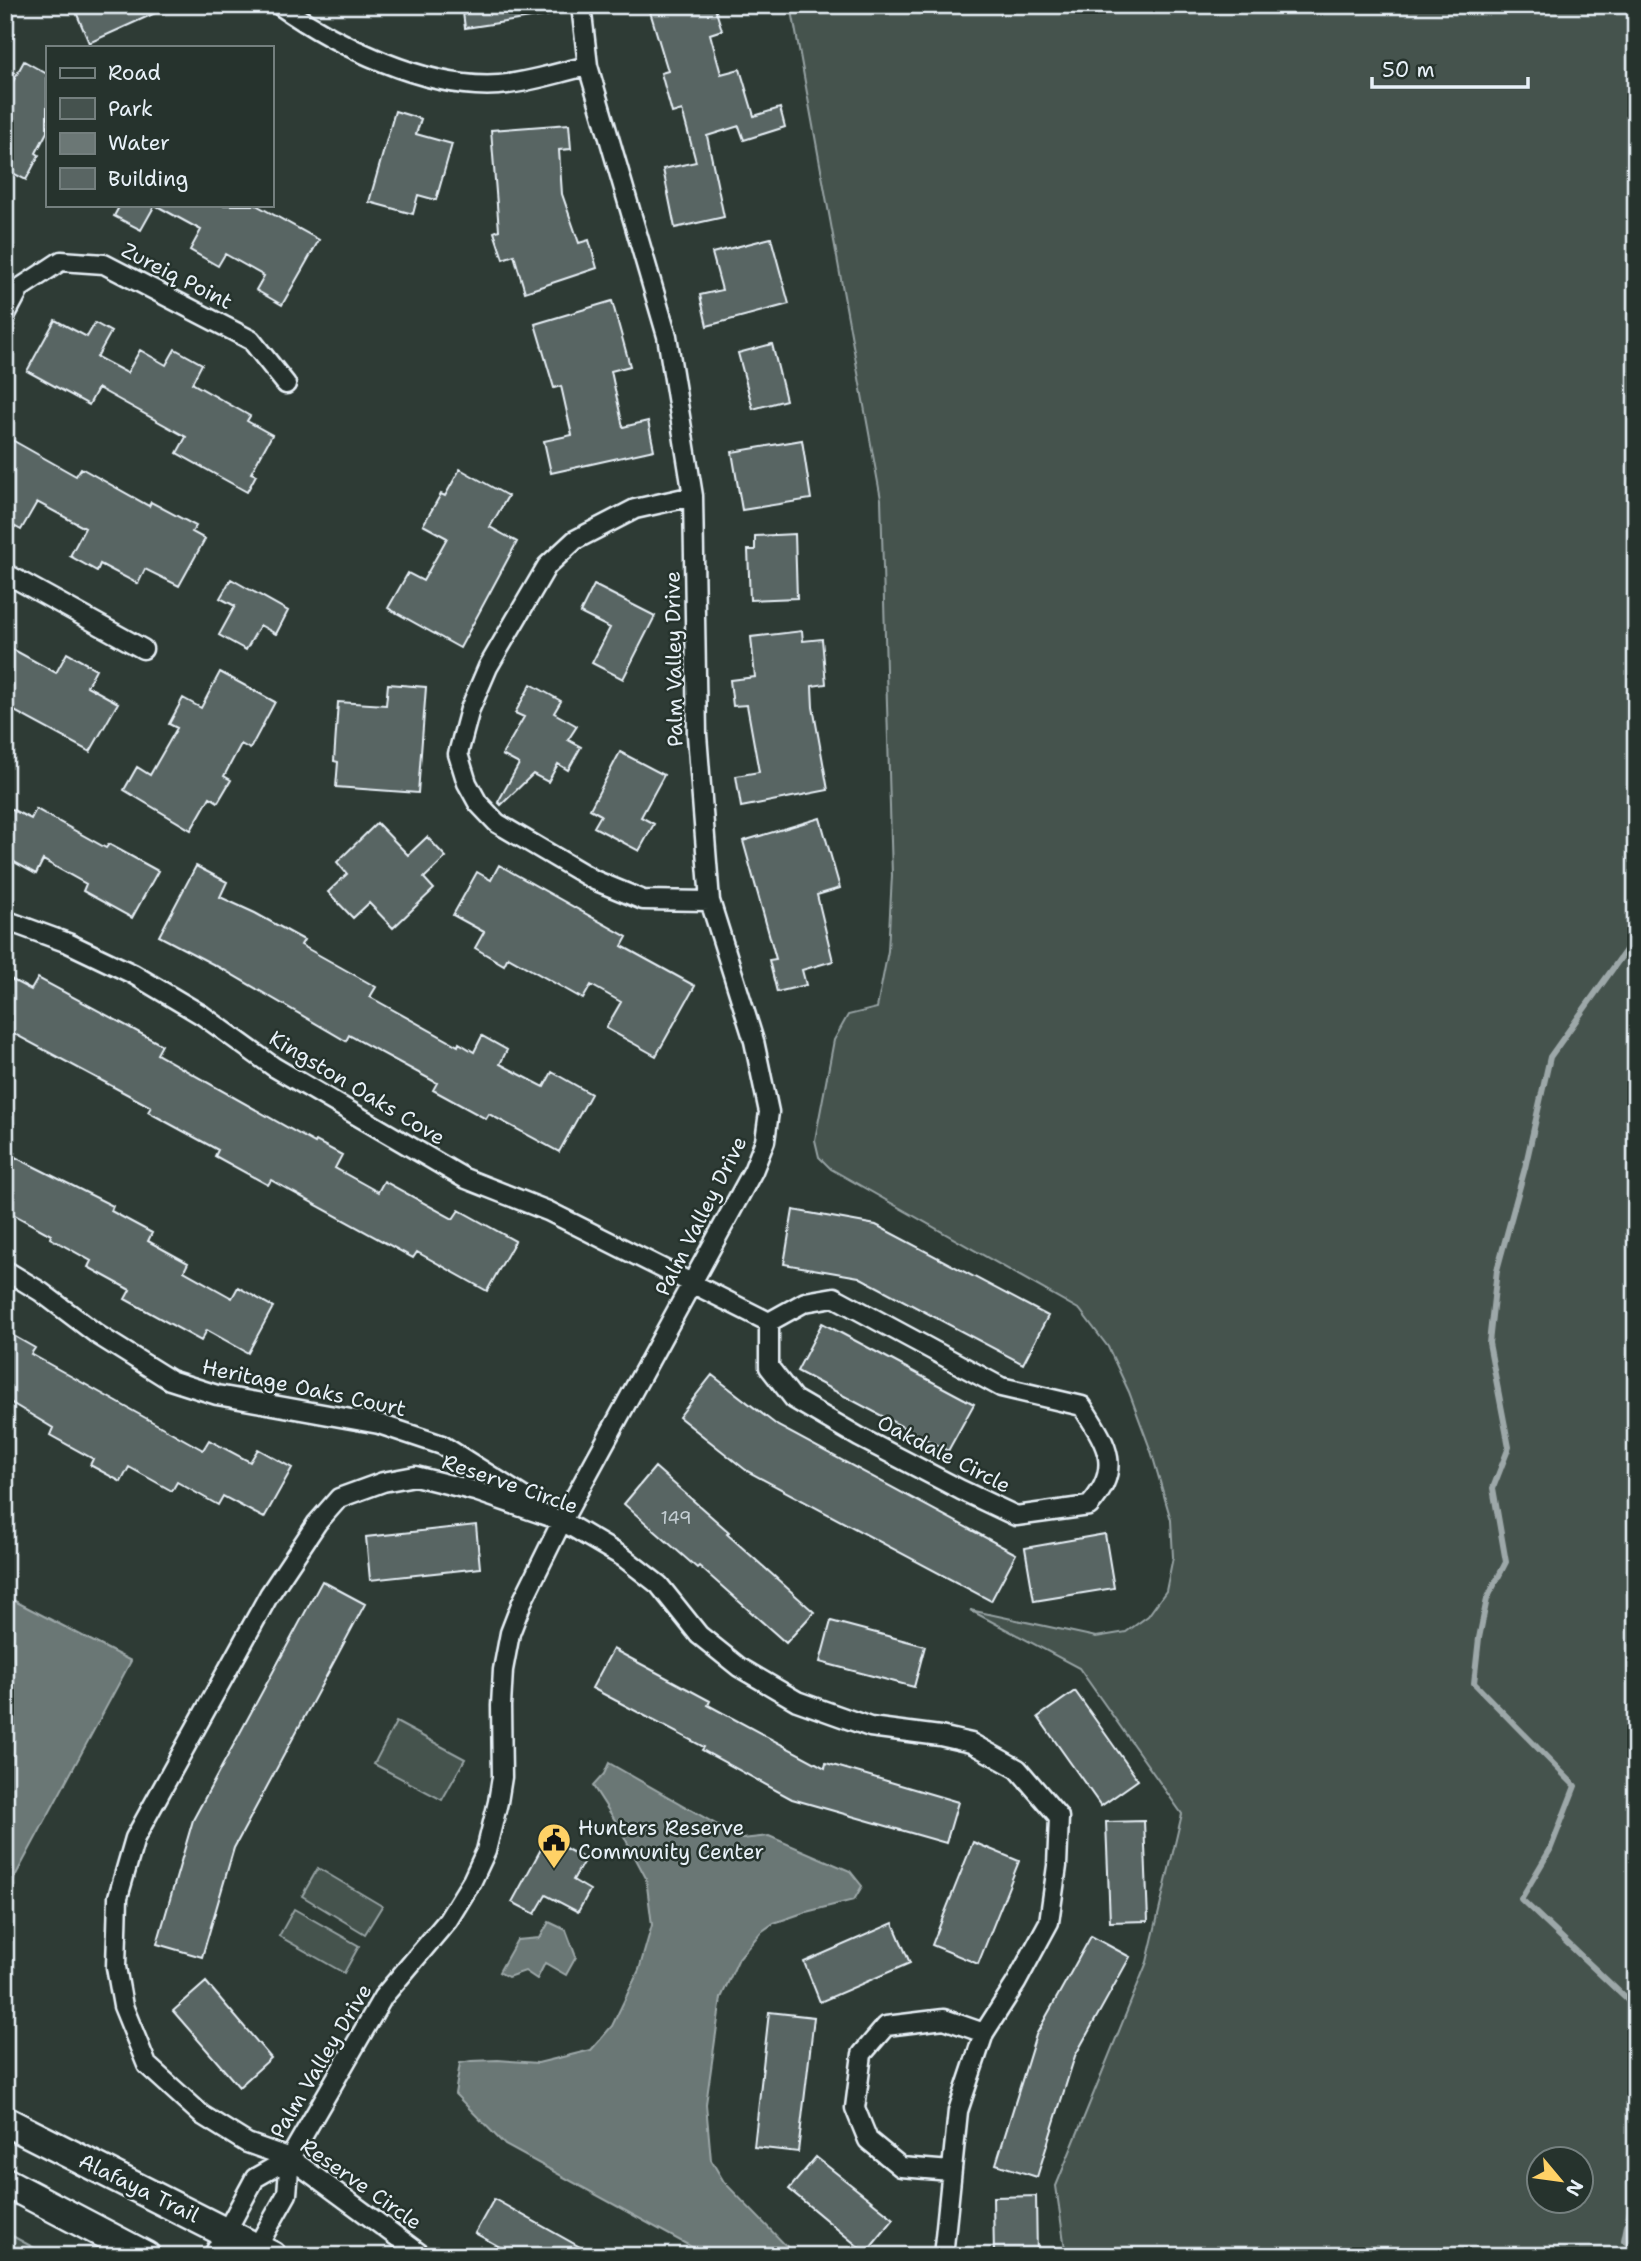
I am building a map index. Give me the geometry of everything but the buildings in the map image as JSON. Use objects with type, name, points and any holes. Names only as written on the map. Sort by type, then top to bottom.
[{"type":"main road","name":"Alafaya Trail","points":[[5,2121],[225,2231],[260,2253]]},
{"type":"main road","points":[[5,2182],[146,2256]]},
{"type":"street","points":[[279,5],[319,30],[381,61],[446,80],[472,85],[500,85],[588,66]]},
{"type":"street","name":"Palm Valley Drive","points":[[260,2253],[287,2194],[290,2158],[383,1997],[448,1920],[472,1881],[486,1851],[495,1823],[502,1777],[503,1670],[510,1633],[534,1574],[753,1171],[765,1141],[769,1112],[754,1041],[710,901],[697,735],[693,496],[667,336],[588,66],[581,5]]},
{"type":"street","name":"Zureiq Point","points":[[5,316],[20,288],[61,261],[104,264],[251,340],[286,384]]},
{"type":"street","points":[[693,496],[635,509],[575,540],[547,566],[488,667],[470,709],[458,754],[467,783],[478,803],[497,823],[594,880],[643,900],[710,901]]},
{"type":"street","points":[[5,573],[143,649]]},
{"type":"street","name":"Kingston Oaks Cove","points":[[5,920],[68,943],[133,974],[202,1015],[274,1067],[464,1178],[548,1211],[692,1285]]},
{"type":"street","name":"Heritage Oaks Court","points":[[5,1270],[41,1292],[98,1335],[170,1380],[217,1395],[379,1424],[442,1445],[562,1521]]},
{"type":"street","points":[[692,1285],[769,1322]]},
{"type":"street","name":"Oakdale Circle","points":[[834,1297],[1001,1387],[1082,1406],[1105,1443],[1109,1468],[1103,1490],[1089,1506],[1016,1516],[961,1490],[859,1437],[794,1399],[769,1367],[769,1322],[805,1302],[834,1297]]},
{"type":"street","name":"Reserve Circle","points":[[423,2256],[290,2158],[247,2143],[202,2115],[147,2065],[123,2006],[116,1967],[118,1897],[135,1838],[269,1595],[317,1523],[339,1498],[383,1482],[415,1476],[475,1491],[562,1521],[622,1557],[659,1586],[699,1635],[739,1667],[797,1700],[870,1727],[971,1743],[1018,1769],[1059,1817],[1057,1866],[1049,1922],[1016,1983],[984,2033],[958,2111],[943,2256]]},
{"type":"street","points":[[951,2171],[901,2167],[868,2140],[855,2108],[863,2054],[886,2026],[944,2020],[984,2033]]},
{"type":"street","name":"Palm Valley Drive","points":[[213,2256],[255,2178],[290,2158]]},
{"type":"green space","points":[[791,5],[1636,5],[1636,2256],[1066,2256],[1056,2186],[1147,1962],[1182,1814],[1079,1668],[970,1610],[1096,1637],[1126,1632],[1148,1616],[1166,1591],[1173,1557],[1171,1520],[1152,1454],[1129,1392],[1108,1347],[1080,1310],[831,1169],[819,1157],[815,1140],[834,1040],[848,1015],[877,1008],[888,951],[892,875],[881,499]]},
{"type":"green space","points":[[396,1722],[465,1759],[442,1800],[374,1764]]},
{"type":"green space","points":[[318,1868],[382,1906],[365,1934],[302,1896]]},
{"type":"green space","points":[[294,1909],[359,1946],[344,1973],[279,1936]]},
{"type":"green space","points":[[5,2232],[49,2256],[5,2256]]},
{"type":"water","points":[[5,1596],[131,1661],[5,1895]]},
{"type":"water","points":[[609,1763],[742,1839],[769,1836],[850,1871],[862,1886],[854,1900],[774,1923],[761,1932],[739,1958],[721,1998],[706,2104],[711,2160],[724,2182],[796,2256],[708,2256],[505,2145],[455,2094],[460,2063],[498,2060],[538,2063],[591,2050],[612,2026],[639,1970],[652,1925],[646,1878],[618,1825],[593,1786],[604,1774]]},
{"type":"water","points":[[549,1922],[566,1930],[576,1957],[566,1975],[545,1963],[537,1979],[525,1971],[508,1977],[499,1972],[517,1940],[540,1938]]},
{"type":"waterway","points":[[1636,936],[1550,1057],[1525,1168],[1497,1270],[1489,1343],[1509,1447],[1493,1488],[1506,1562],[1487,1599],[1474,1683],[1575,1786],[1550,1850],[1521,1899],[1636,2008]]},
{"type":"waterway","points":[[1636,2201],[1632,2201],[1624,2240],[1636,2246]]},
{"type":"place","name":"Hunters Reserve Community Center","points":[[554,1870]]}]
